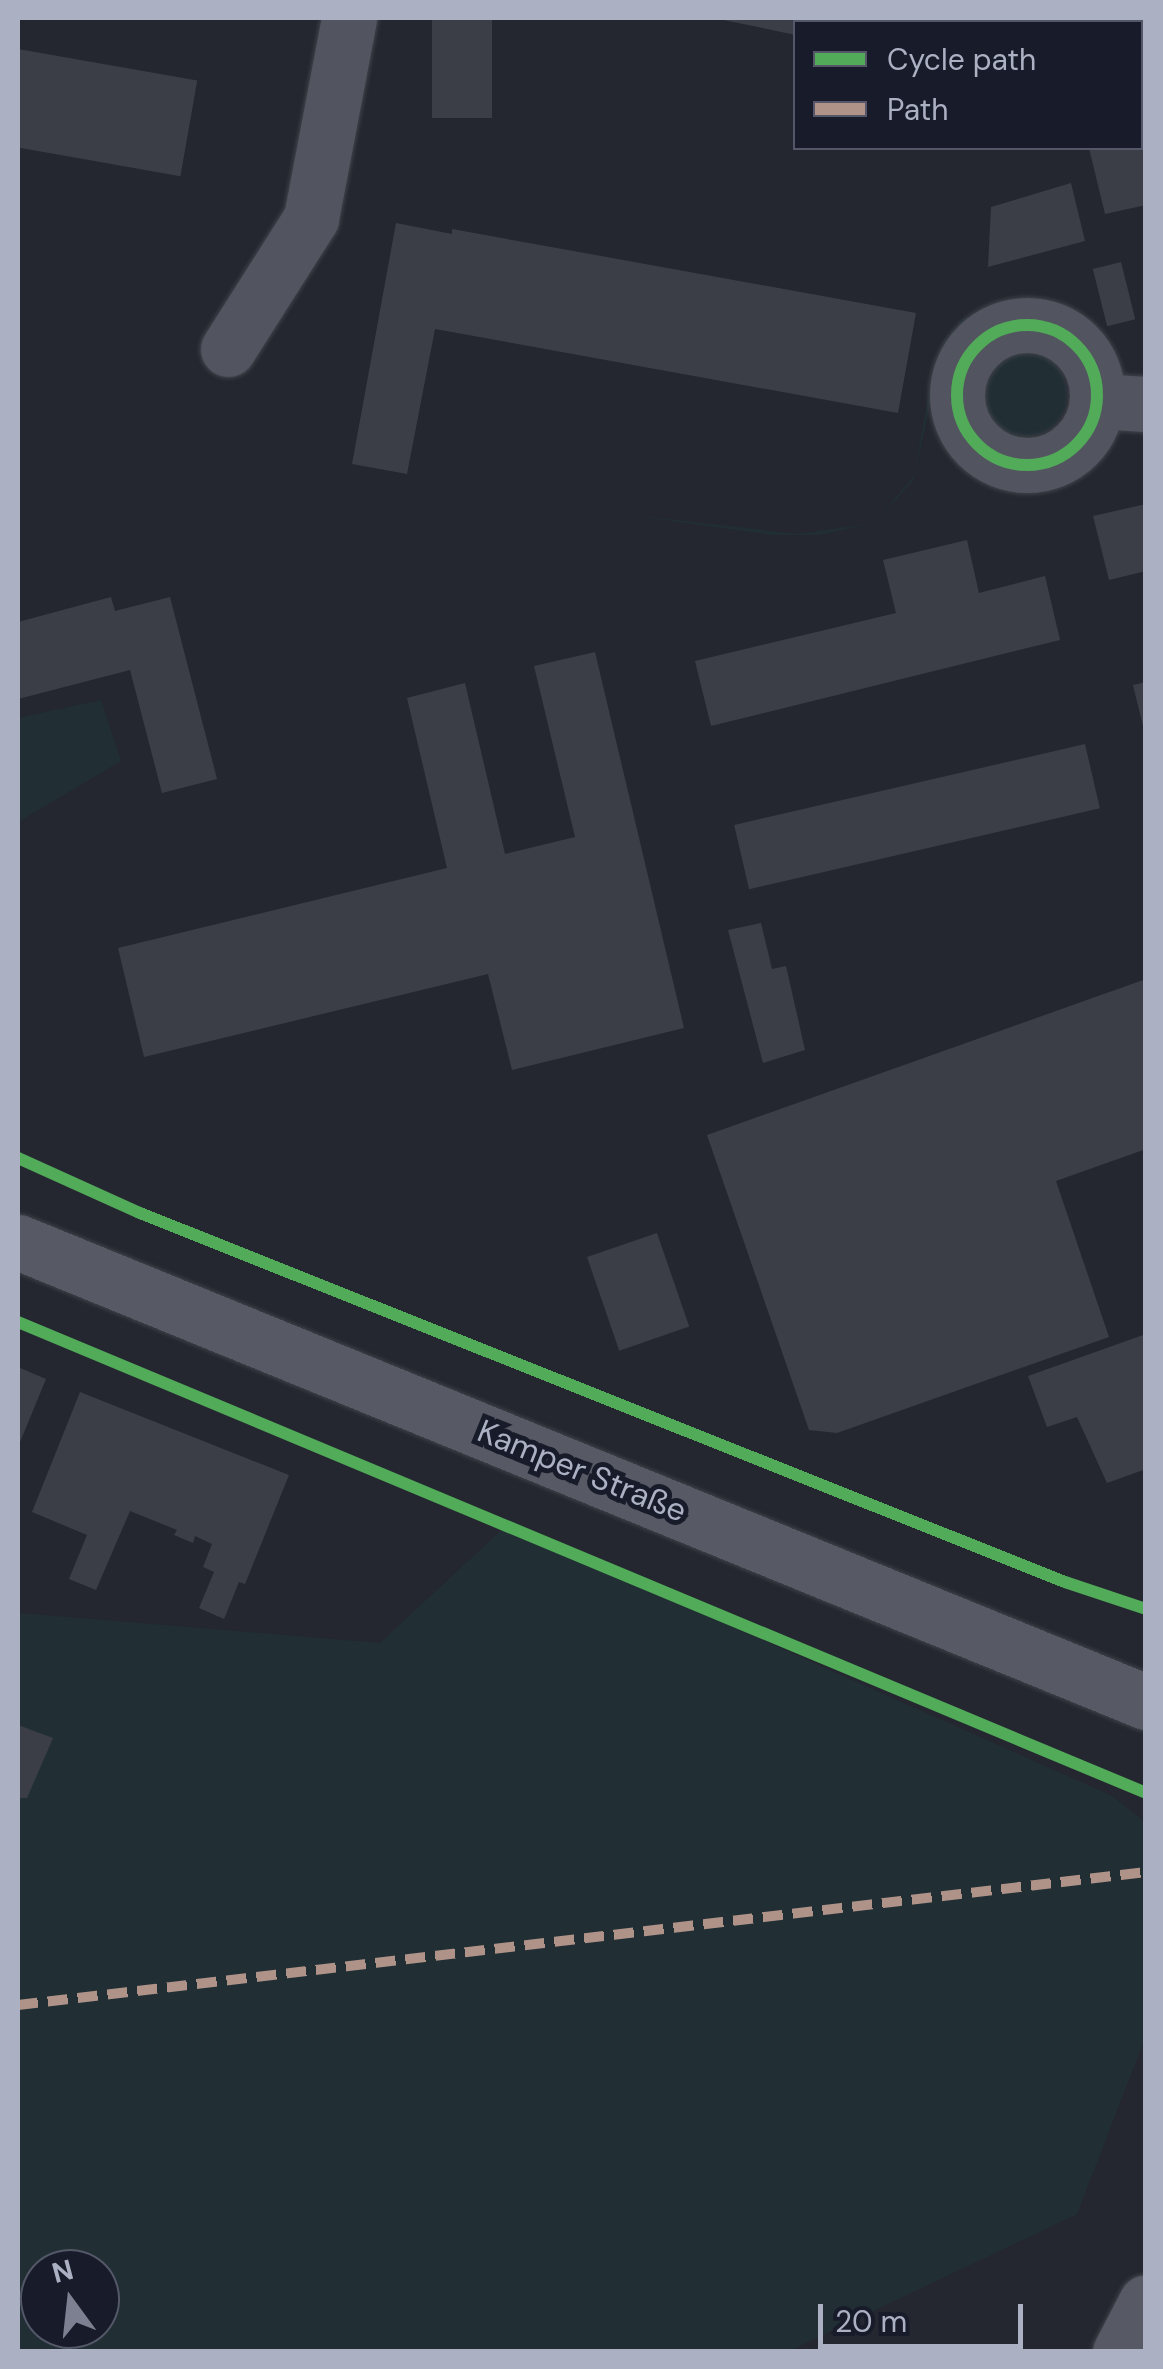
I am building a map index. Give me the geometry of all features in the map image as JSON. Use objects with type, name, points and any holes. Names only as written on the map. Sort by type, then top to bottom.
[{"type":"main road","name":"Kamper Straße","points":[[18,1242],[1146,1702]]},
{"type":"main road","points":[[1120,2352],[1146,2302]]},
{"type":"street","points":[[228,350],[310,218],[349,18]]},
{"type":"shaded area","points":[[1006,302],[1006,307],[985,314],[964,329],[947,349],[937,374],[913,481],[876,520],[914,476],[932,375],[943,341],[963,318]]},
{"type":"shaded area","points":[[1023,350],[1040,353],[1054,363],[1064,377],[1064,411],[1054,425],[1040,435],[1023,438],[1006,435],[992,425],[982,411],[979,394],[982,377],[992,363],[1006,353]]},
{"type":"shaded area","points":[[623,514],[798,534],[868,524],[819,535],[772,535]]},
{"type":"shaded area","points":[[101,700],[121,761],[18,822],[18,718]]},
{"type":"shaded area","points":[[506,1526],[1112,1796],[1141,1819],[1145,1827],[1145,2038],[1077,2214],[789,2351],[18,2351],[18,1613],[380,1643]]},
{"type":"building","points":[[432,18],[492,18],[492,118],[432,118]]},
{"type":"building","points":[[714,18],[962,18],[793,20],[793,34]]},
{"type":"building","points":[[18,49],[197,81],[180,176],[18,147]]},
{"type":"building","points":[[1146,79],[1146,205],[1105,214],[1089,150],[1143,150]]},
{"type":"building","points":[[1071,183],[1085,241],[988,267],[991,207]]},
{"type":"building","points":[[396,223],[452,234],[452,229],[916,313],[898,413],[435,329],[407,474],[352,464]]},
{"type":"building","points":[[1121,262],[1135,319],[1107,326],[1093,269]]},
{"type":"building","points":[[1146,504],[1146,571],[1109,580],[1093,516]]},
{"type":"building","points":[[967,540],[979,593],[1045,576],[1060,640],[711,726],[695,661],[896,613],[883,560]]},
{"type":"building","points":[[111,597],[115,611],[170,597],[217,779],[162,793],[130,670],[18,699],[18,622]]},
{"type":"building","points":[[595,652],[684,1028],[512,1070],[488,974],[144,1057],[118,948],[447,868],[407,698],[465,683],[505,854],[575,837],[534,666]]},
{"type":"building","points":[[1146,682],[1146,730],[1144,730],[1133,685]]},
{"type":"building","points":[[1085,744],[1100,808],[749,889],[734,825]]},
{"type":"building","points":[[761,923],[772,969],[786,966],[805,1050],[763,1063],[728,930]]},
{"type":"building","points":[[1146,979],[1146,1149],[1056,1181],[1109,1337],[837,1433],[809,1430],[707,1135]]},
{"type":"building","points":[[657,1233],[689,1327],[619,1351],[587,1257]]},
{"type":"building","points":[[1146,1334],[1146,1469],[1107,1483],[1077,1417],[1047,1427],[1028,1376]]},
{"type":"building","points":[[18,1367],[46,1379],[18,1447]]},
{"type":"building","points":[[80,1392],[289,1475],[245,1584],[239,1582],[224,1619],[199,1608],[214,1572],[203,1567],[212,1544],[195,1536],[193,1543],[174,1535],[177,1530],[130,1511],[96,1590],[69,1579],[87,1535],[32,1512]]},
{"type":"building","points":[[18,1725],[53,1738],[27,1798],[18,1798]]},
{"type":"marked path","points":[[18,2005],[1146,1872]]},
{"type":"cycle path","points":[[1027,325],[1054,331],[1076,346],[1091,368],[1097,395],[1091,422],[1076,444],[1054,459],[1027,465],[1000,459],[978,444],[963,422],[957,395],[963,368],[978,346],[1000,331],[1027,325]]},
{"type":"cycle path","points":[[18,1158],[140,1213],[1065,1582],[1146,1609]]},
{"type":"cycle path","points":[[18,1322],[1146,1793]]}]
